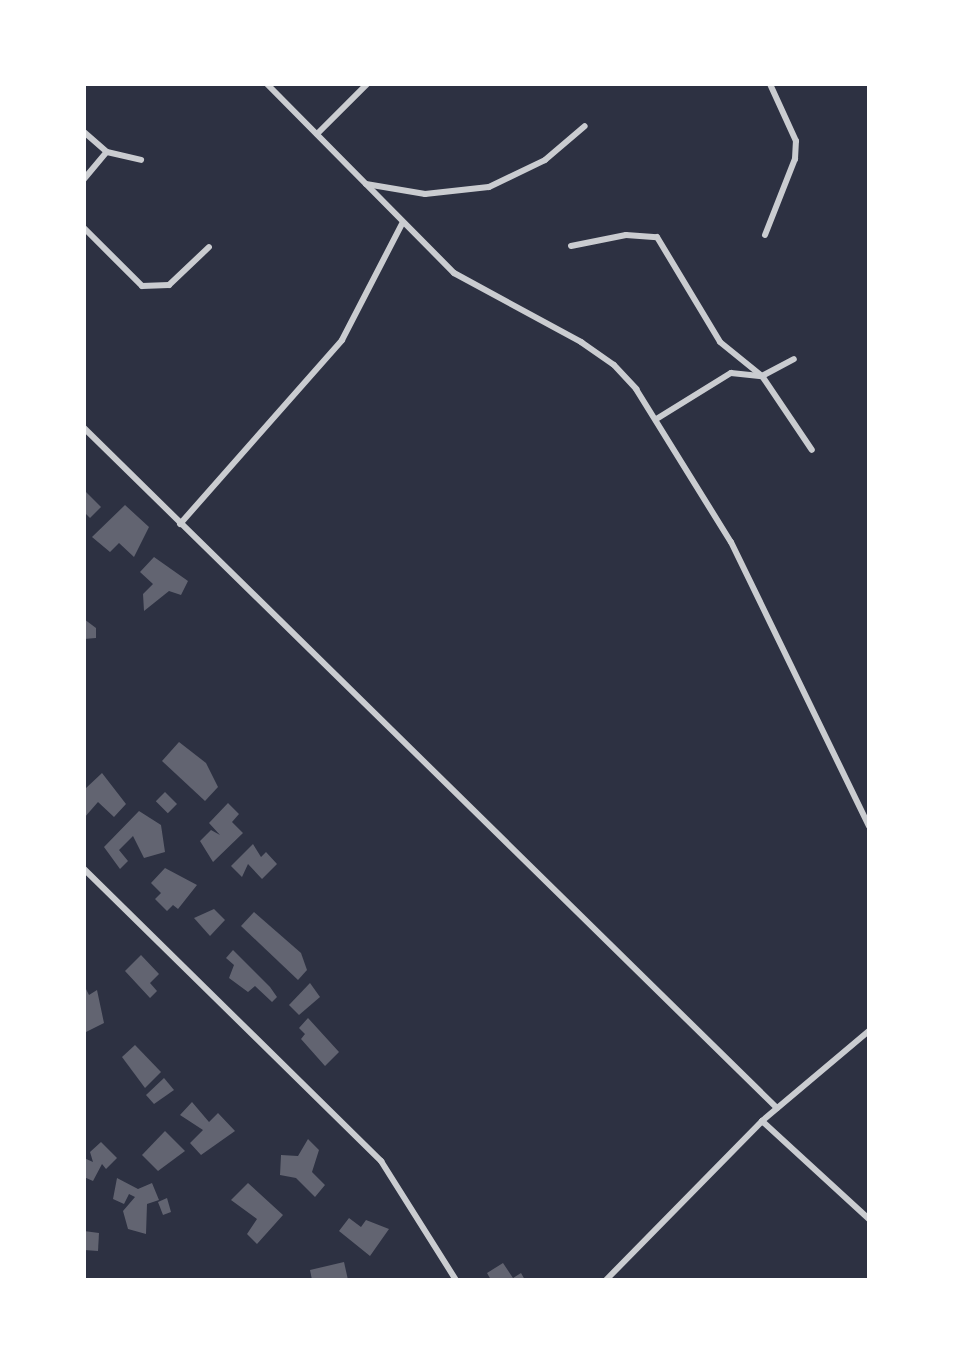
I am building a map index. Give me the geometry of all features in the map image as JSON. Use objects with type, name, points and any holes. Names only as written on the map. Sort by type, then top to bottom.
[{"type":"street","points":[[267,84],[402,224],[454,273],[614,365],[658,418],[731,542],[869,826]]},
{"type":"street","points":[[317,134],[367,84]]},
{"type":"street","points":[[765,234],[795,159],[793,125],[770,84]]},
{"type":"street","points":[[366,184],[425,194],[489,187],[545,160],[585,126]]},
{"type":"street","points":[[84,132],[107,152],[141,160]]},
{"type":"street","points":[[84,179],[107,152]]},
{"type":"street","points":[[180,524],[349,331],[402,224]]},
{"type":"street","points":[[84,228],[142,286],[169,285],[209,247]]},
{"type":"street","points":[[571,246],[626,235],[657,237],[720,342],[762,376],[812,450]]},
{"type":"street","points":[[658,418],[731,373],[762,376],[794,359]]},
{"type":"street","points":[[84,428],[777,1108]]},
{"type":"street","points":[[84,869],[381,1161],[456,1280]]},
{"type":"street","points":[[606,1280],[762,1121],[869,1031]]},
{"type":"street","points":[[762,1121],[869,1219]]},
{"type":"building","points":[[84,490],[101,507],[90,518],[84,512]]},
{"type":"building","points":[[125,505],[149,527],[134,557],[119,543],[110,552],[92,537]]},
{"type":"building","points":[[154,557],[188,581],[181,595],[169,591],[144,611],[143,594],[153,584],[140,572]]},
{"type":"building","points":[[84,619],[96,628],[96,638],[84,639]]},
{"type":"building","points":[[179,742],[206,763],[218,787],[205,801],[162,761]]},
{"type":"building","points":[[102,773],[126,804],[114,817],[98,802],[84,818],[85,789]]},
{"type":"building","points":[[165,792],[177,804],[168,813],[156,801]]},
{"type":"building","points":[[228,803],[239,814],[232,822],[243,833],[213,862],[200,841],[211,830],[220,835],[209,823]]},
{"type":"building","points":[[139,811],[161,825],[165,852],[144,858],[133,836],[119,850],[128,861],[120,869],[104,847]]},
{"type":"building","points":[[253,844],[261,857],[266,852],[277,864],[262,879],[248,864],[242,877],[231,866]]},
{"type":"building","points":[[165,868],[197,885],[178,909],[173,905],[167,911],[155,899],[161,893],[151,883]]},
{"type":"building","points":[[214,909],[225,920],[210,936],[194,918]]},
{"type":"building","points":[[254,912],[301,953],[307,970],[298,980],[241,926]]},
{"type":"building","points":[[233,950],[270,987],[277,997],[272,1002],[255,986],[248,992],[229,978],[234,965],[226,958]]},
{"type":"building","points":[[141,955],[159,974],[150,983],[157,991],[150,998],[125,971]]},
{"type":"building","points":[[310,983],[320,997],[299,1015],[289,1005]]},
{"type":"building","points":[[84,985],[89,995],[97,990],[104,1023],[84,1033]]},
{"type":"building","points":[[308,1018],[339,1052],[325,1066],[301,1039],[305,1034],[299,1028]]},
{"type":"building","points":[[135,1045],[161,1072],[145,1088],[122,1057]]},
{"type":"building","points":[[164,1078],[174,1090],[154,1104],[146,1095]]},
{"type":"building","points":[[192,1102],[209,1122],[218,1113],[235,1131],[201,1155],[190,1143],[203,1130],[180,1115]]},
{"type":"building","points":[[165,1131],[185,1151],[158,1171],[142,1155]]},
{"type":"building","points":[[308,1139],[319,1150],[312,1172],[325,1185],[315,1197],[296,1178],[280,1175],[281,1155],[298,1156]]},
{"type":"building","points":[[101,1142],[117,1158],[106,1169],[102,1164],[93,1181],[84,1177],[84,1158],[93,1162],[90,1152]]},
{"type":"building","points":[[117,1178],[138,1189],[152,1183],[159,1200],[147,1204],[146,1234],[128,1229],[123,1211],[135,1197],[129,1194],[124,1204],[113,1199]]},
{"type":"building","points":[[248,1183],[283,1215],[257,1244],[247,1234],[257,1219],[231,1200]]},
{"type":"building","points":[[167,1198],[171,1212],[163,1215],[158,1202]]},
{"type":"building","points":[[349,1218],[361,1227],[366,1220],[389,1229],[370,1256],[339,1231]]},
{"type":"building","points":[[84,1231],[99,1233],[98,1251],[84,1250]]},
{"type":"building","points":[[344,1262],[348,1280],[312,1280],[310,1270]]},
{"type":"building","points":[[503,1263],[513,1278],[521,1273],[525,1280],[491,1280],[487,1273]]}]
